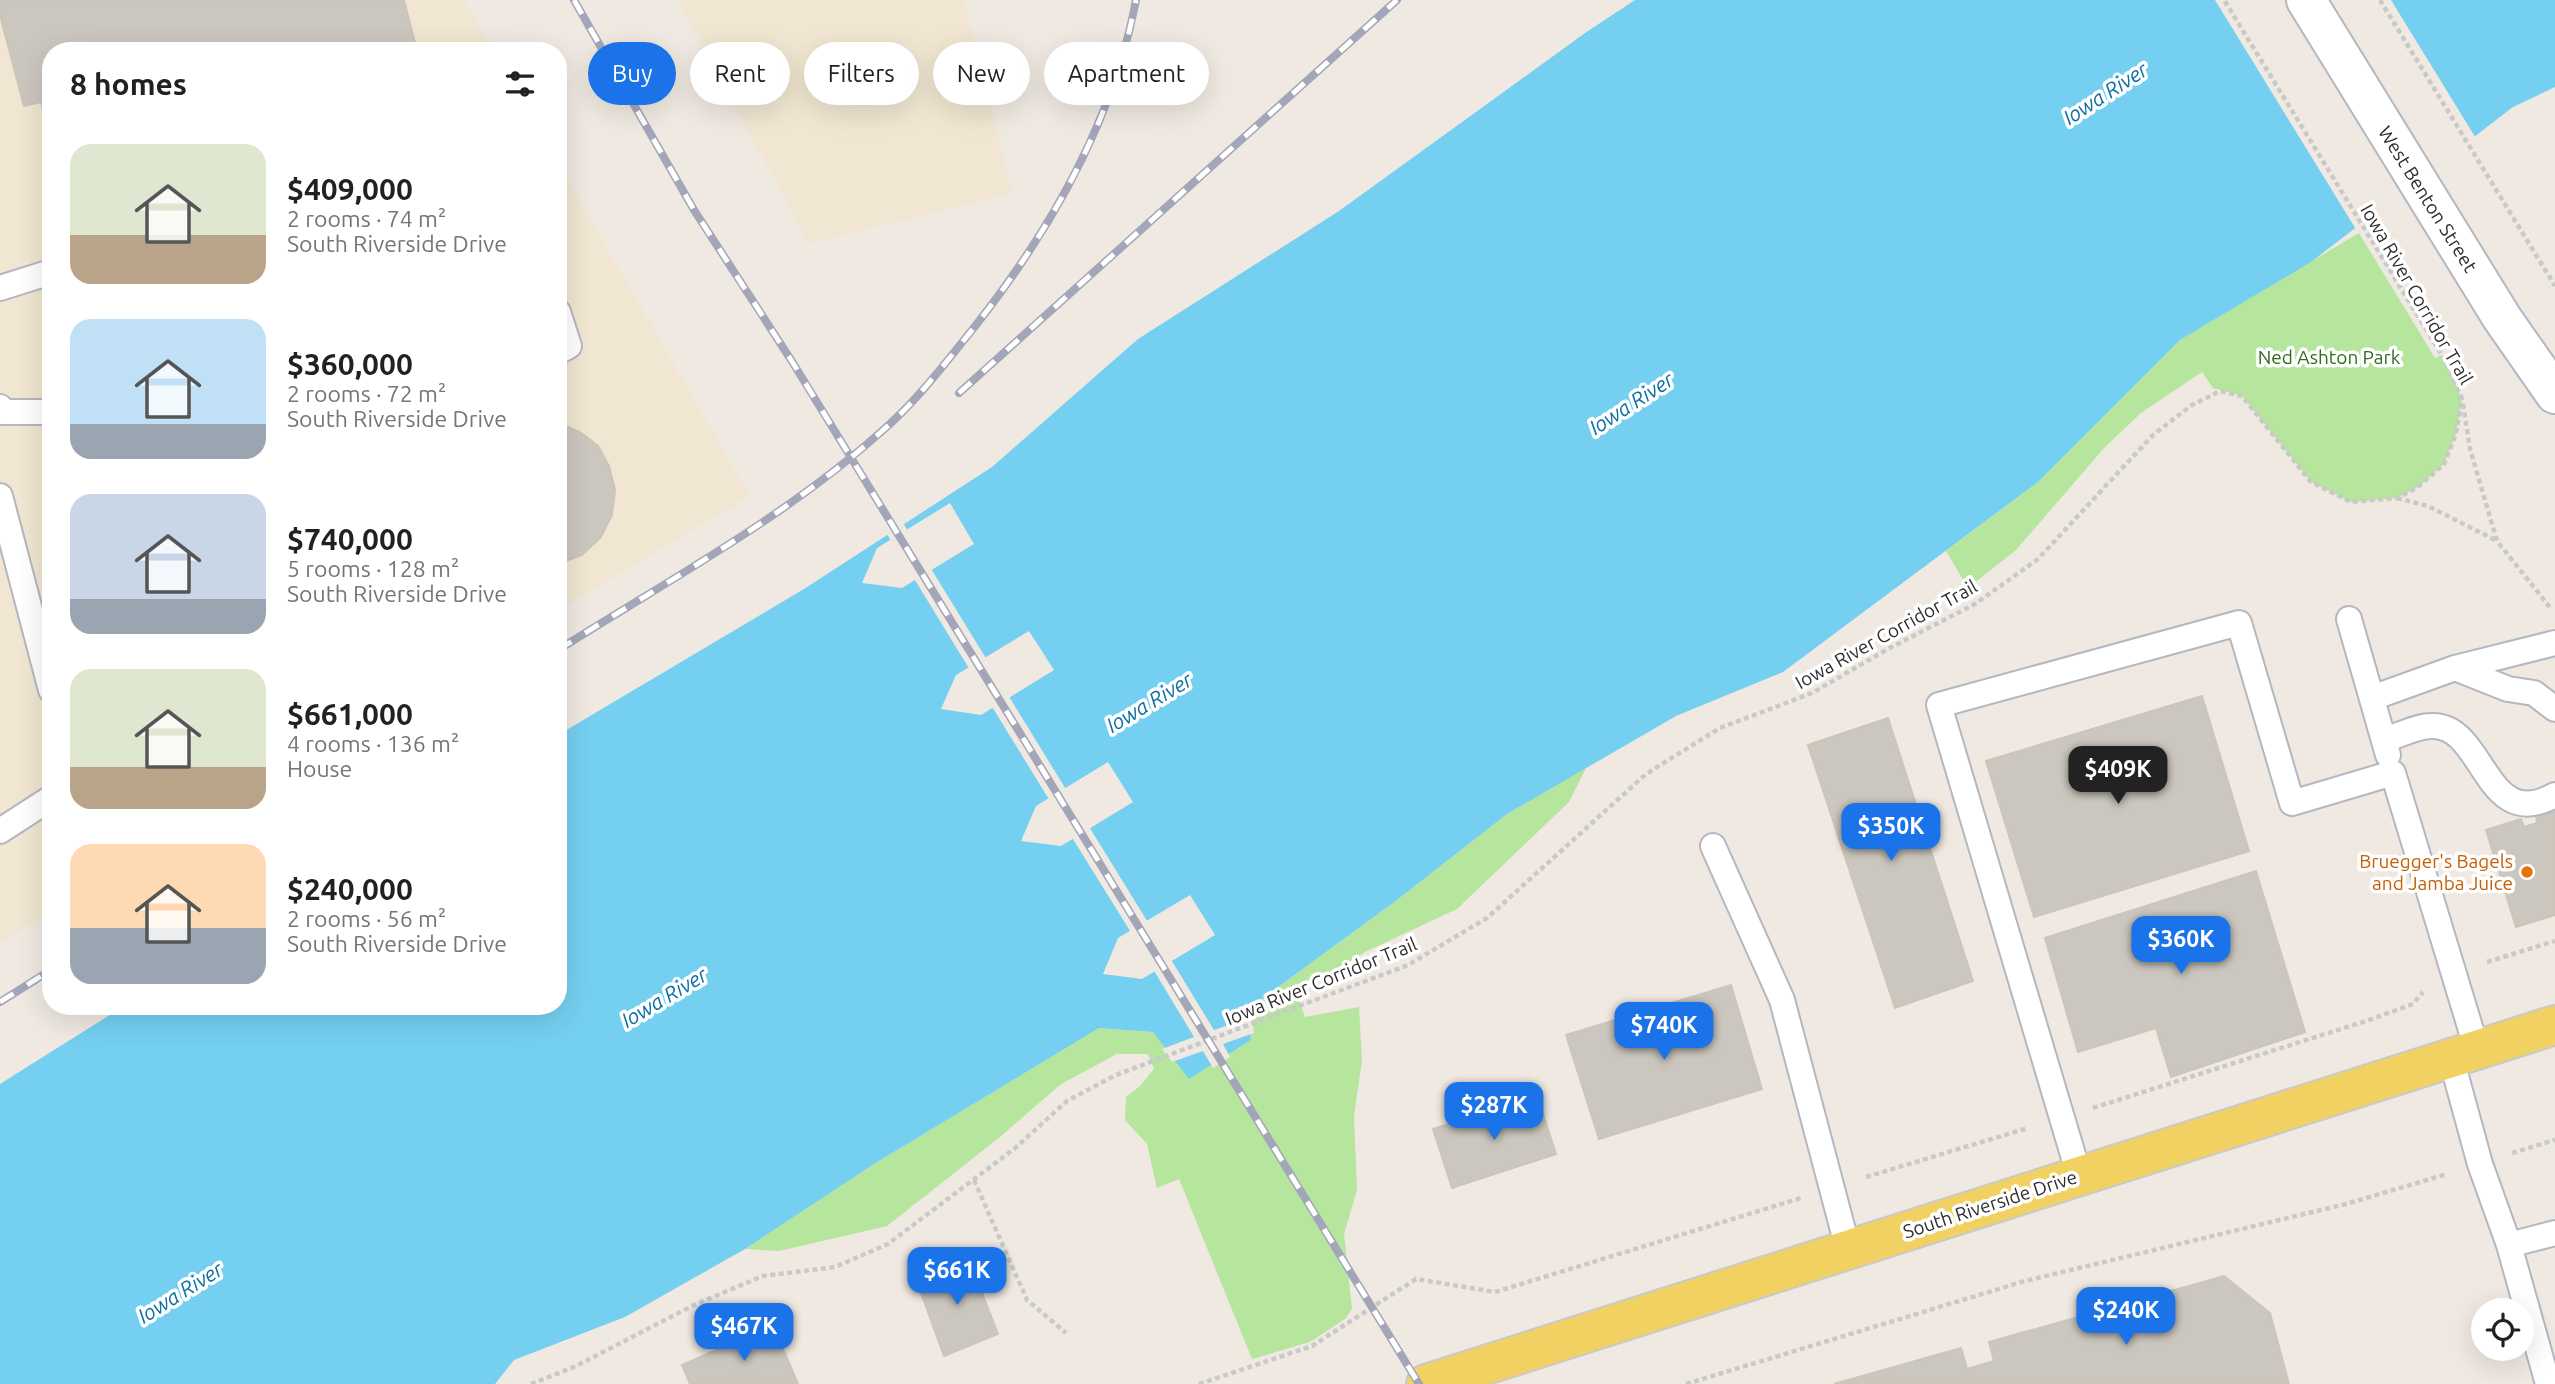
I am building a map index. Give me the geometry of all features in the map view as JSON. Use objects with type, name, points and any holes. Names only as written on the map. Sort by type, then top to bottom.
[{"type":"main road","name":"South Riverside Drive","points":[[1426,1384],[2555,1025]]},
{"type":"street","name":"West Benton Street","points":[[2306,0],[2502,318],[2555,394]]},
{"type":"lane","points":[[0,288],[42,275]]},
{"type":"lane","points":[[0,407],[3,412],[42,412]]},
{"type":"lane","points":[[0,496],[42,656]]},
{"type":"lane","points":[[2349,619],[2393,773],[2464,1054],[2480,1164],[2509,1245],[2548,1384]]},
{"type":"lane","points":[[2079,1175],[1939,705],[2239,623],[2292,803],[2393,773]]},
{"type":"lane","points":[[2372,698],[2455,668],[2555,643]]},
{"type":"lane","points":[[2455,668],[2508,689],[2534,693],[2555,709]]},
{"type":"lane","points":[[2384,740],[2432,725],[2459,734],[2492,785],[2507,797],[2524,803],[2543,802],[2555,795]]},
{"type":"lane","points":[[0,831],[42,804]]},
{"type":"lane","points":[[1713,846],[1783,1000],[1848,1249]]},
{"type":"lane","points":[[2509,1245],[2555,1233]]},
{"type":"path","name":"Iowa River Corridor Trail","points":[[530,1384],[574,1367],[696,1304],[763,1276],[835,1266],[888,1244],[974,1180],[1068,1101],[1116,1075],[1408,965],[1487,918],[1646,774],[1720,728],[1812,693],[1888,649],[1975,604],[2038,559],[2153,435],[2192,405],[2220,391],[2242,396],[2311,482],[2351,502],[2397,498],[2418,487],[2444,464],[2456,434],[2462,400],[2442,355],[2224,0]]},
{"type":"path","points":[[2379,0],[2555,286]]},
{"type":"path","points":[[2462,400],[2470,449],[2497,541],[2555,613]]},
{"type":"path","points":[[2397,498],[2428,506],[2497,541]]},
{"type":"path","points":[[2487,962],[2555,941]]},
{"type":"path","points":[[1686,1384],[2025,1281],[2346,1204],[2555,1140]]},
{"type":"path","points":[[974,1180],[1027,1300],[1066,1333]]},
{"type":"shaded area","points":[[0,0],[464,0],[489,42],[42,42],[42,917],[0,943]]},
{"type":"shaded area","points":[[677,0],[964,0],[974,42],[933,42],[933,105],[990,105],[1012,193],[809,243],[734,105],[790,105],[790,42],[700,42]]},
{"type":"shaded area","points":[[567,179],[750,496],[567,605]]},
{"type":"green space","name":"Ned Ashton Park","points":[[2359,233],[2435,358],[2442,355],[2462,399],[2456,434],[2444,464],[2418,487],[2397,498],[2351,502],[2311,482],[2242,396],[2213,388],[2202,372],[2141,413],[2105,447],[2016,550],[1968,588],[1946,551],[2038,482],[2180,340]]},
{"type":"green space","points":[[1586,768],[1569,802],[1457,909],[1365,952],[1311,985],[1298,997],[1305,1017],[1359,1007],[1362,1060],[1354,1117],[1357,1190],[1344,1234],[1352,1309],[1345,1319],[1310,1342],[1252,1359],[1179,1179],[1157,1188],[1147,1144],[1125,1120],[1126,1097],[1140,1086],[1154,1069],[1148,1054],[1117,1054],[1061,1084],[1000,1137],[887,1226],[779,1251],[745,1249],[874,1164],[1099,1028],[1153,1032],[1190,1078],[1251,1040],[1248,1009],[1397,900],[1507,814]]},
{"type":"water","name":"Iowa River","points":[[1635,0],[2555,0],[2555,87],[2513,107],[2311,262],[2180,340],[2038,482],[1783,672],[1676,716],[1507,814],[1397,900],[1248,1009],[1251,1040],[1189,1079],[1153,1032],[1099,1028],[874,1164],[745,1249],[625,1317],[514,1360],[495,1384],[0,1384],[0,1084],[110,1015],[567,1015],[567,730],[804,589],[992,467],[1138,339],[1339,211],[1585,33]],"holes":[[[950,503],[974,544],[902,588],[862,583],[877,548]],[[1029,631],[1054,670],[981,715],[941,709],[956,675]],[[1108,762],[1133,802],[1061,846],[1021,841],[1036,806]],[[1190,895],[1215,935],[1142,979],[1103,974],[1118,938]]]},
{"type":"pier","points":[[2215,0],[2391,0],[2477,140],[2357,231]]},
{"type":"pier","points":[[902,521],[909,533],[892,543],[886,532]]},
{"type":"pier","points":[[930,567],[987,660],[970,670],[913,577]]},
{"type":"pier","points":[[1008,695],[1067,791],[1050,801],[991,705]]},
{"type":"pier","points":[[1088,825],[1149,924],[1132,934],[1071,836]]},
{"type":"pier","points":[[1170,958],[1214,1030],[1252,1017],[1254,1033],[1223,1044],[1230,1057],[1213,1068],[1203,1051],[1172,1062],[1162,1049],[1194,1037],[1153,969]]},
{"type":"building","points":[[404,0],[415,42],[42,42],[42,106],[41,102],[24,106],[0,15],[0,1]]},
{"type":"building","points":[[567,427],[580,432],[598,446],[609,466],[615,490],[612,515],[601,537],[582,555],[567,561]]},
{"type":"building","points":[[2202,696],[2249,851],[2034,917],[1986,761]]},
{"type":"building","points":[[1888,718],[1973,981],[1895,1008],[1808,745]]},
{"type":"building","name":"Bruegger's Bagels and Jamba Juice","points":[[2552,803],[2555,809],[2555,915],[2516,927],[2486,830],[2521,819],[2524,827],[2537,823],[2535,808]]},
{"type":"building","points":[[2256,871],[2305,1032],[2171,1077],[2156,1028],[2078,1052],[2045,938]]},
{"type":"building","points":[[1731,985],[1762,1089],[1599,1139],[1566,1035]]},
{"type":"building","points":[[1537,1096],[1556,1154],[1452,1188],[1433,1129]]},
{"type":"building","points":[[968,1257],[998,1334],[944,1356],[916,1279]]},
{"type":"building","points":[[2224,1276],[2270,1313],[2289,1384],[1834,1384],[1961,1348],[1967,1369],[1994,1361],[1989,1342]]},
{"type":"building","points":[[773,1325],[798,1384],[690,1384],[682,1365]]},
{"type":"railway","points":[[574,0],[694,210],[793,363],[1419,1384]]},
{"type":"railway","points":[[567,644],[725,547],[806,492],[882,431],[923,390],[1019,267],[1070,183],[1110,94],[1136,0]]},
{"type":"railway","points":[[959,393],[1397,0]]},
{"type":"railway","points":[[0,1002],[42,976]]},
{"type":"place","name":"Bruegger's Bagels and Jamba Juice","points":[[2527,872]]}]
